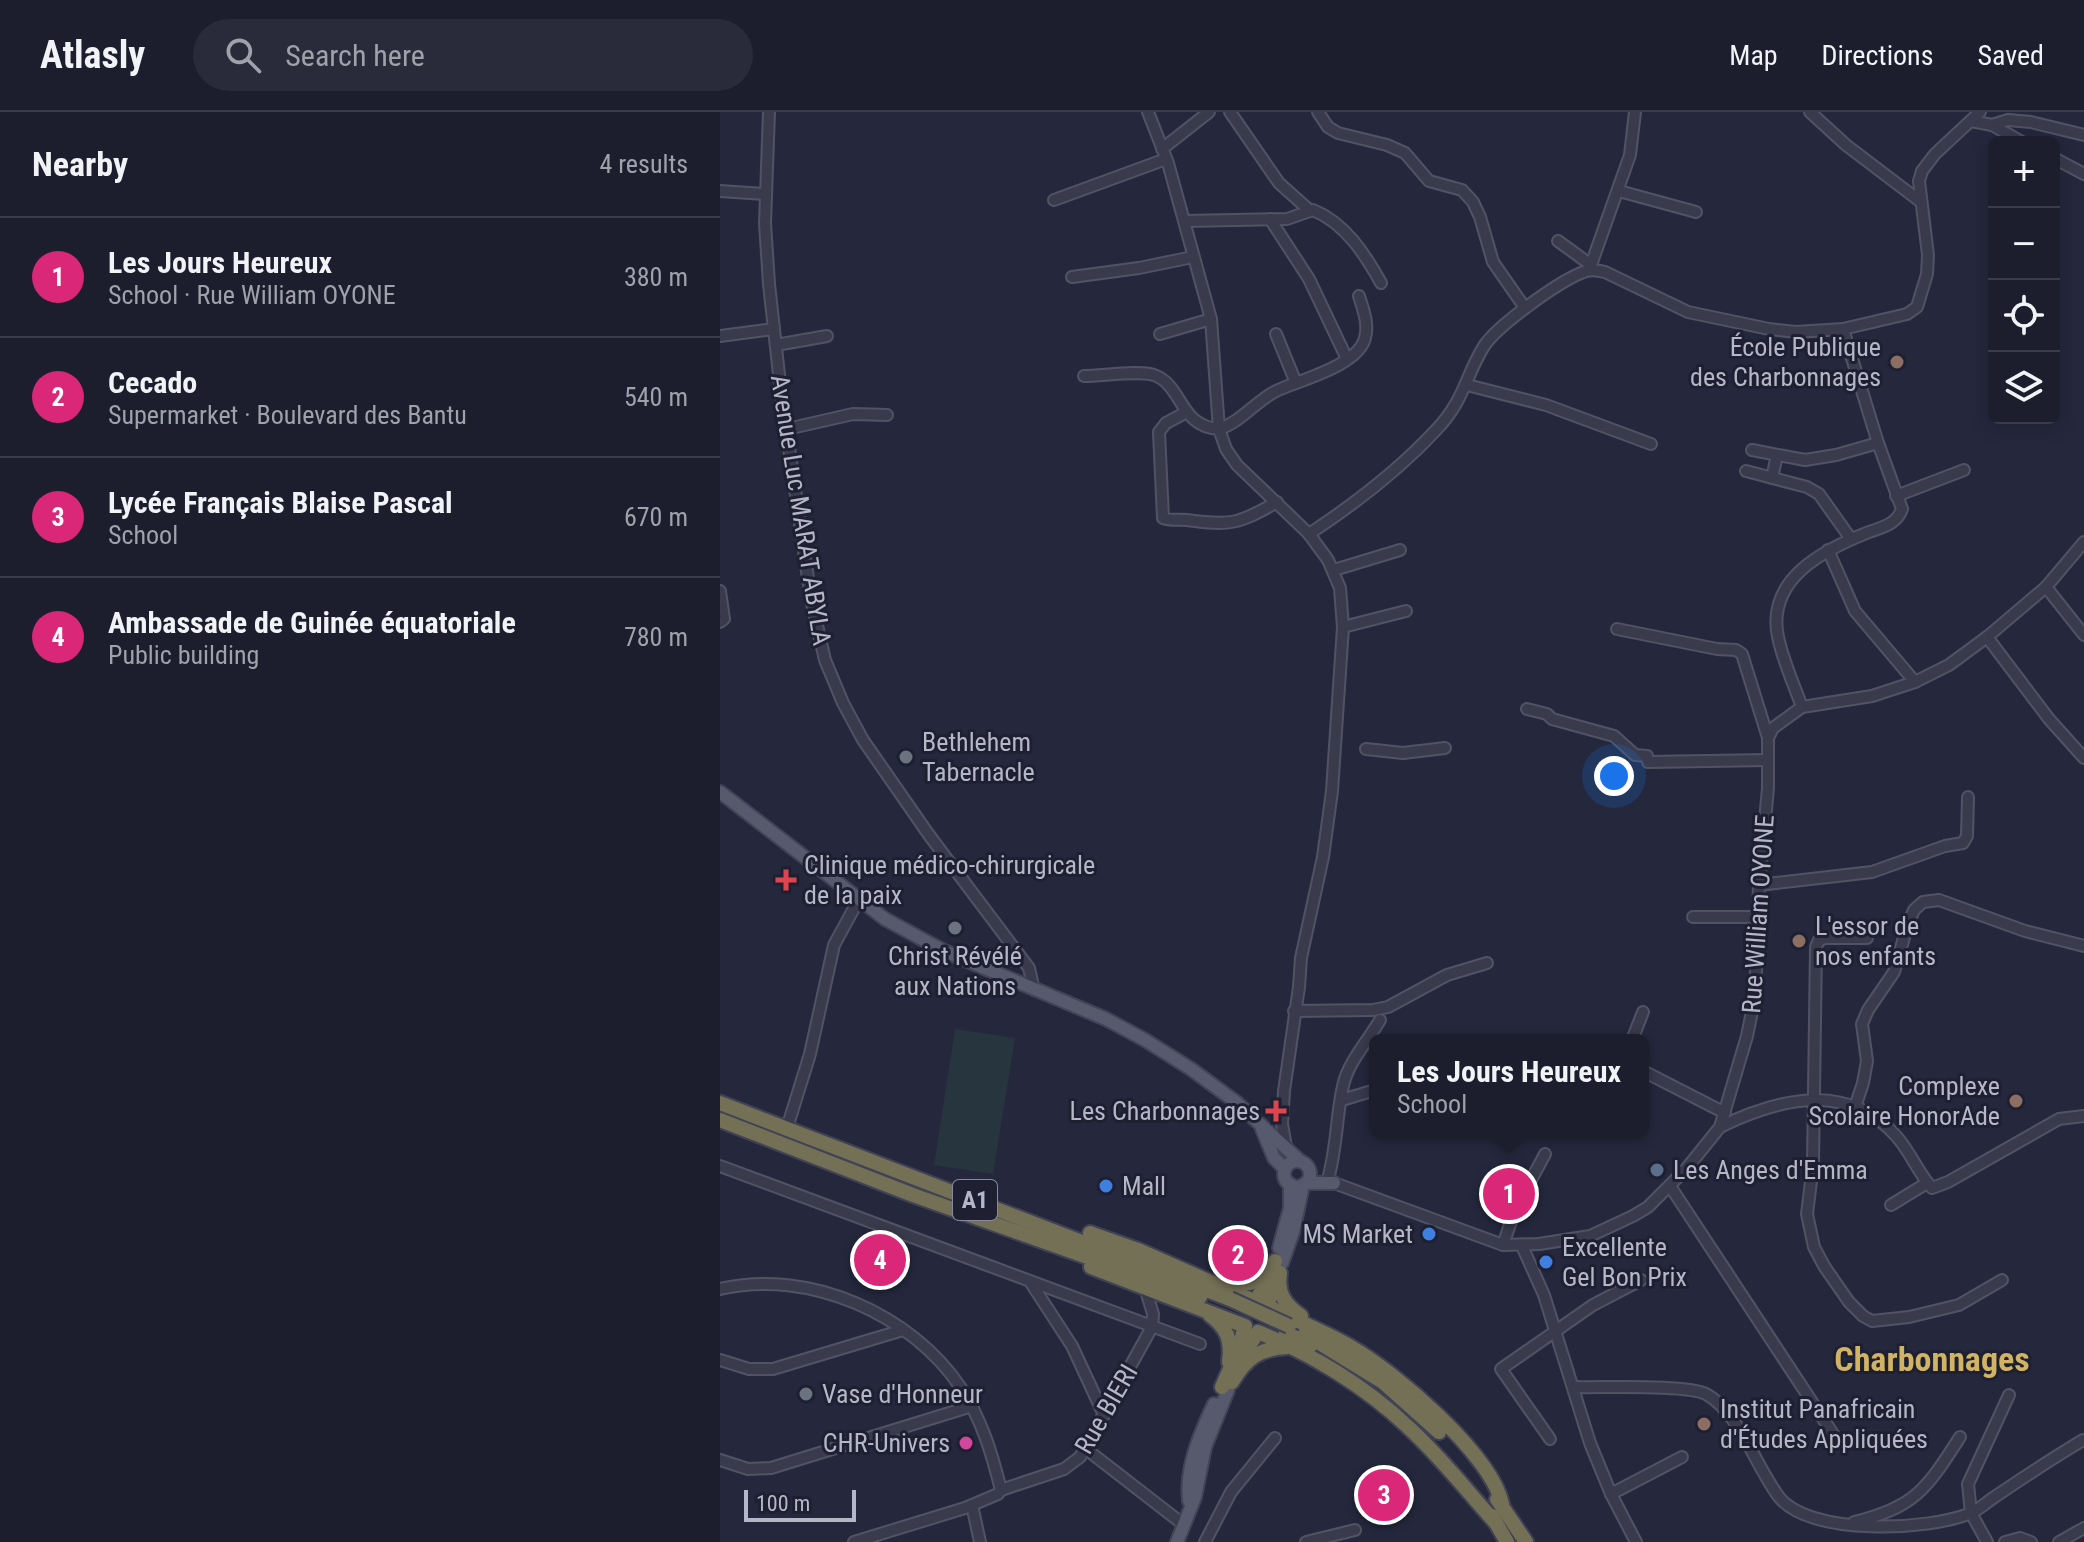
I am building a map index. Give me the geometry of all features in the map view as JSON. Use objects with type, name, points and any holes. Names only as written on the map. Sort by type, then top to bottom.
[{"type":"highway","name":"A1","points":[[720,1103],[918,1178],[1228,1303]]},
{"type":"highway","name":"A1","points":[[720,1120],[913,1195],[1228,1303]]},
{"type":"highway","points":[[918,1178],[944,1183],[1138,1250],[1331,1336]]},
{"type":"highway","points":[[913,1195],[935,1208],[1252,1329],[1288,1335],[1358,1364],[1411,1405],[1451,1444],[1502,1504],[1526,1542]]},
{"type":"highway","points":[[1207,1280],[1244,1286],[1257,1280],[1279,1262]]},
{"type":"highway","points":[[1262,1304],[1279,1262]]},
{"type":"highway","points":[[1279,1262],[1279,1286],[1284,1301],[1331,1336],[1393,1375],[1432,1411],[1472,1454],[1500,1493],[1502,1504]]},
{"type":"highway","points":[[1228,1303],[1348,1367],[1409,1415],[1456,1464],[1507,1542]]},
{"type":"highway","points":[[1249,1304],[1262,1304],[1272,1313],[1272,1322],[1267,1329],[1252,1329],[1242,1318],[1244,1310],[1249,1304]]},
{"type":"highway","points":[[1200,1307],[1221,1323],[1230,1340],[1225,1388]]},
{"type":"highway","points":[[1225,1388],[1239,1348],[1252,1329]]},
{"type":"highway","points":[[1225,1388],[1251,1357],[1288,1335]]},
{"type":"main road","points":[[720,792],[885,919],[923,942],[1106,1019],[1176,1058],[1236,1102],[1305,1166],[1310,1177],[1300,1184],[1293,1232],[1279,1262]]},
{"type":"main road","points":[[1262,1129],[1274,1158],[1285,1169],[1285,1177],[1300,1184],[1331,1181]]},
{"type":"main road","points":[[1285,1169],[1293,1162],[1331,1181]]},
{"type":"main road","points":[[1177,1542],[1190,1508],[1189,1481],[1196,1445],[1225,1388]]},
{"type":"street","name":"Avenue Luc MARAT ABYLA","points":[[769,112],[765,250],[787,429],[811,599],[820,641],[832,680],[854,725],[888,778],[1029,968],[1034,990]]},
{"type":"street","points":[[1148,112],[1185,221],[1211,319],[1219,429],[1226,449],[1237,465],[1309,534],[1334,570],[1340,588],[1343,627],[1332,791],[1294,1011],[1282,1124],[1286,1147]]},
{"type":"street","points":[[1054,200],[1164,154],[1209,112]]},
{"type":"street","points":[[1230,112],[1279,183],[1308,209],[1328,216],[1339,226],[1368,260],[1381,283]]},
{"type":"street","points":[[1318,112],[1328,127],[1338,133],[1405,153],[1429,181],[1462,190],[1473,202],[1480,217],[1493,262],[1525,308]]},
{"type":"street","points":[[1309,534],[1402,466],[1452,413],[1492,335],[1525,308],[1592,267],[1630,155],[1635,112]]},
{"type":"street","points":[[1810,112],[1864,159],[1921,202]]},
{"type":"street","points":[[1558,241],[1592,267],[1671,305],[1702,316],[1796,332],[1843,329],[1907,314],[1917,307],[1925,286],[1927,265],[1919,181],[1926,163],[1980,112]]},
{"type":"street","points":[[1971,121],[1992,125],[2008,120],[2031,122],[2084,135]]},
{"type":"street","points":[[1992,125],[2011,136]]},
{"type":"street","points":[[2060,161],[2084,174]]},
{"type":"street","points":[[720,191],[765,194]]},
{"type":"street","points":[[1619,191],[1696,212]]},
{"type":"street","points":[[1185,221],[1287,219],[1308,209]]},
{"type":"street","points":[[1270,219],[1309,279],[1347,359]]},
{"type":"street","points":[[1072,277],[1193,257]]},
{"type":"street","points":[[1084,376],[1152,374],[1166,383],[1185,413],[1203,426],[1219,429],[1268,396],[1347,359],[1360,349],[1367,324],[1359,296]]},
{"type":"street","points":[[1160,334],[1211,319]]},
{"type":"street","points":[[720,336],[774,329]]},
{"type":"street","points":[[1802,707],[1780,643],[1776,613],[1778,601],[1794,576],[1828,550],[1895,522],[1902,509],[1843,329]]},
{"type":"street","points":[[1276,334],[1296,383]]},
{"type":"street","points":[[776,345],[827,336]]},
{"type":"street","points":[[1467,385],[1546,405],[1651,444]]},
{"type":"street","points":[[1185,413],[1166,423],[1159,432],[1163,518],[1219,525],[1246,519],[1277,502]]},
{"type":"street","points":[[787,429],[853,414],[887,415]]},
{"type":"street","points":[[1752,450],[1805,460],[1878,443]]},
{"type":"street","points":[[1772,478],[1777,455]]},
{"type":"street","points":[[1896,496],[1964,470]]},
{"type":"street","points":[[1746,471],[1807,487],[1819,494],[1851,539]]},
{"type":"street","points":[[1768,738],[1780,721],[1802,707],[1860,699],[1915,682],[1949,665],[2046,587],[2084,542]]},
{"type":"street","points":[[1334,570],[1400,550]]},
{"type":"street","points":[[1828,550],[1855,611],[1915,682]]},
{"type":"street","points":[[2046,587],[2084,635]]},
{"type":"street","points":[[720,591],[725,613],[720,622]]},
{"type":"street","points":[[1343,627],[1406,611]]},
{"type":"street","name":"Rue William OYONE","points":[[1331,1181],[1503,1245],[1571,1240],[1604,1230],[1640,1212],[1670,1186],[1720,1127],[1747,1036],[1755,997],[1768,738],[1742,654],[1736,650],[1617,629]]},
{"type":"street","points":[[1987,637],[2049,719],[2084,758]]},
{"type":"street","points":[[1527,709],[1614,736],[1635,755],[1647,756],[1648,762],[1768,760]]},
{"type":"street","points":[[1366,749],[1403,753],[1445,748]]},
{"type":"street","points":[[1759,885],[1872,872],[1936,848],[1963,843],[1967,836],[1968,797]]},
{"type":"street","points":[[787,1128],[810,1054],[834,945],[859,899]]},
{"type":"street","points":[[1855,1107],[1867,1061],[1862,1024],[1894,972],[1908,924],[1914,910],[1923,902],[1939,900],[2025,931],[2084,946]]},
{"type":"street","points":[[1693,917],[1759,917]]},
{"type":"street","points":[[1867,938],[1825,938],[1819,940],[1816,947],[1813,1165],[1807,1214],[1814,1247],[1837,1286],[1863,1316],[1872,1321],[1959,1305],[2002,1280]]},
{"type":"street","points":[[1294,1011],[1388,1007],[1447,975],[1487,963]]},
{"type":"street","points":[[1634,1034],[1643,1012]]},
{"type":"street","points":[[1371,1034],[1380,1020]]},
{"type":"street","points":[[1331,1181],[1343,1085],[1369,1038]]},
{"type":"street","points":[[1649,1074],[1725,1113]]},
{"type":"street","points":[[1342,1100],[1369,1092]]},
{"type":"street","points":[[1720,1127],[1772,1105],[1815,1100],[1855,1107],[1871,1115],[1896,1136],[1927,1183],[1932,1188],[1938,1188],[2059,1119],[2084,1116]]},
{"type":"street","points":[[1503,1245],[1515,1210],[1545,1154]]},
{"type":"street","points":[[720,1166],[1200,1344]]},
{"type":"street","points":[[1891,1205],[1927,1183]]},
{"type":"street","points":[[1670,1186],[1839,1443]]},
{"type":"street","points":[[1522,1246],[1544,1295],[1582,1420],[1611,1494],[1636,1542]]},
{"type":"street","points":[[1550,1439],[1501,1369],[1610,1295],[1641,1280]]},
{"type":"street","points":[[1031,1283],[1072,1346],[1104,1415]]},
{"type":"street","points":[[720,1289],[750,1285],[820,1292],[862,1305],[903,1330],[940,1361],[972,1406],[988,1442],[1001,1490]]},
{"type":"street","points":[[1145,1287],[1153,1314],[1152,1327]]},
{"type":"street","name":"Rue BIERI","points":[[854,1542],[992,1498],[1001,1490],[1064,1469],[1075,1462],[1086,1449],[1152,1327]]},
{"type":"street","points":[[720,1360],[749,1369],[773,1369],[903,1330]]},
{"type":"street","points":[[1573,1387],[1703,1392],[1729,1416],[1785,1504],[1812,1517],[1846,1524],[1900,1527],[1971,1513],[2083,1440]]},
{"type":"street","points":[[1987,1542],[1971,1513],[1968,1484],[2009,1395]]},
{"type":"street","points":[[720,1460],[748,1469],[771,1468],[972,1406]]},
{"type":"street","points":[[1846,1524],[1895,1510],[1917,1495],[1936,1475],[1960,1437]]},
{"type":"street","points":[[1205,1542],[1231,1492],[1275,1438]]},
{"type":"street","points":[[1086,1449],[1184,1525]]},
{"type":"street","points":[[1611,1494],[1682,1457]]},
{"type":"street","points":[[972,1505],[980,1542]]},
{"type":"street","points":[[2059,1542],[2084,1528]]},
{"type":"street","points":[[1306,1542],[1355,1530]]},
{"type":"street","points":[[2005,1542],[2020,1538],[2031,1542]]},
{"type":"shaded area","points":[[955,1029],[1015,1038],[993,1174],[934,1165]]},
{"type":"place","name":"École Publique des Charbonnages","points":[[1897,362]]},
{"type":"place","name":"Bethlehem Tabernacle","points":[[906,757]]},
{"type":"place","name":"Clinique médico-chirurgicale de la paix","points":[[786,880]]},
{"type":"place","name":"Christ Révélé aux Nations","points":[[955,928]]},
{"type":"place","name":"L'essor de nos enfants","points":[[1799,941]]},
{"type":"place","name":"Complexe Scolaire HonorAde","points":[[2016,1101]]},
{"type":"place","name":"Les Charbonnages","points":[[1276,1111]]},
{"type":"place","name":"Les Anges d'Emma","points":[[1657,1170]]},
{"type":"place","name":"Mall","points":[[1106,1186]]},
{"type":"place","name":"Les Jours Heureux","points":[[1509,1194]]},
{"type":"place","name":"MS Market","points":[[1429,1234]]},
{"type":"place","name":"Cecado","points":[[1238,1255]]},
{"type":"place","name":"Ambassade de Guinée équatoriale","points":[[880,1260]]},
{"type":"place","name":"Excellente Gel Bon Prix","points":[[1546,1262]]},
{"type":"place","name":"Vase d'Honneur","points":[[806,1394]]},
{"type":"place","name":"Institut Panafricain d'Études Appliquées","points":[[1704,1424]]},
{"type":"place","name":"CHR-Univers","points":[[966,1443]]},
{"type":"place","name":"Lycée Français Blaise Pascal","points":[[1384,1495]]},
{"type":"district","name":"Charbonnages","points":[[1932,1359]]}]
